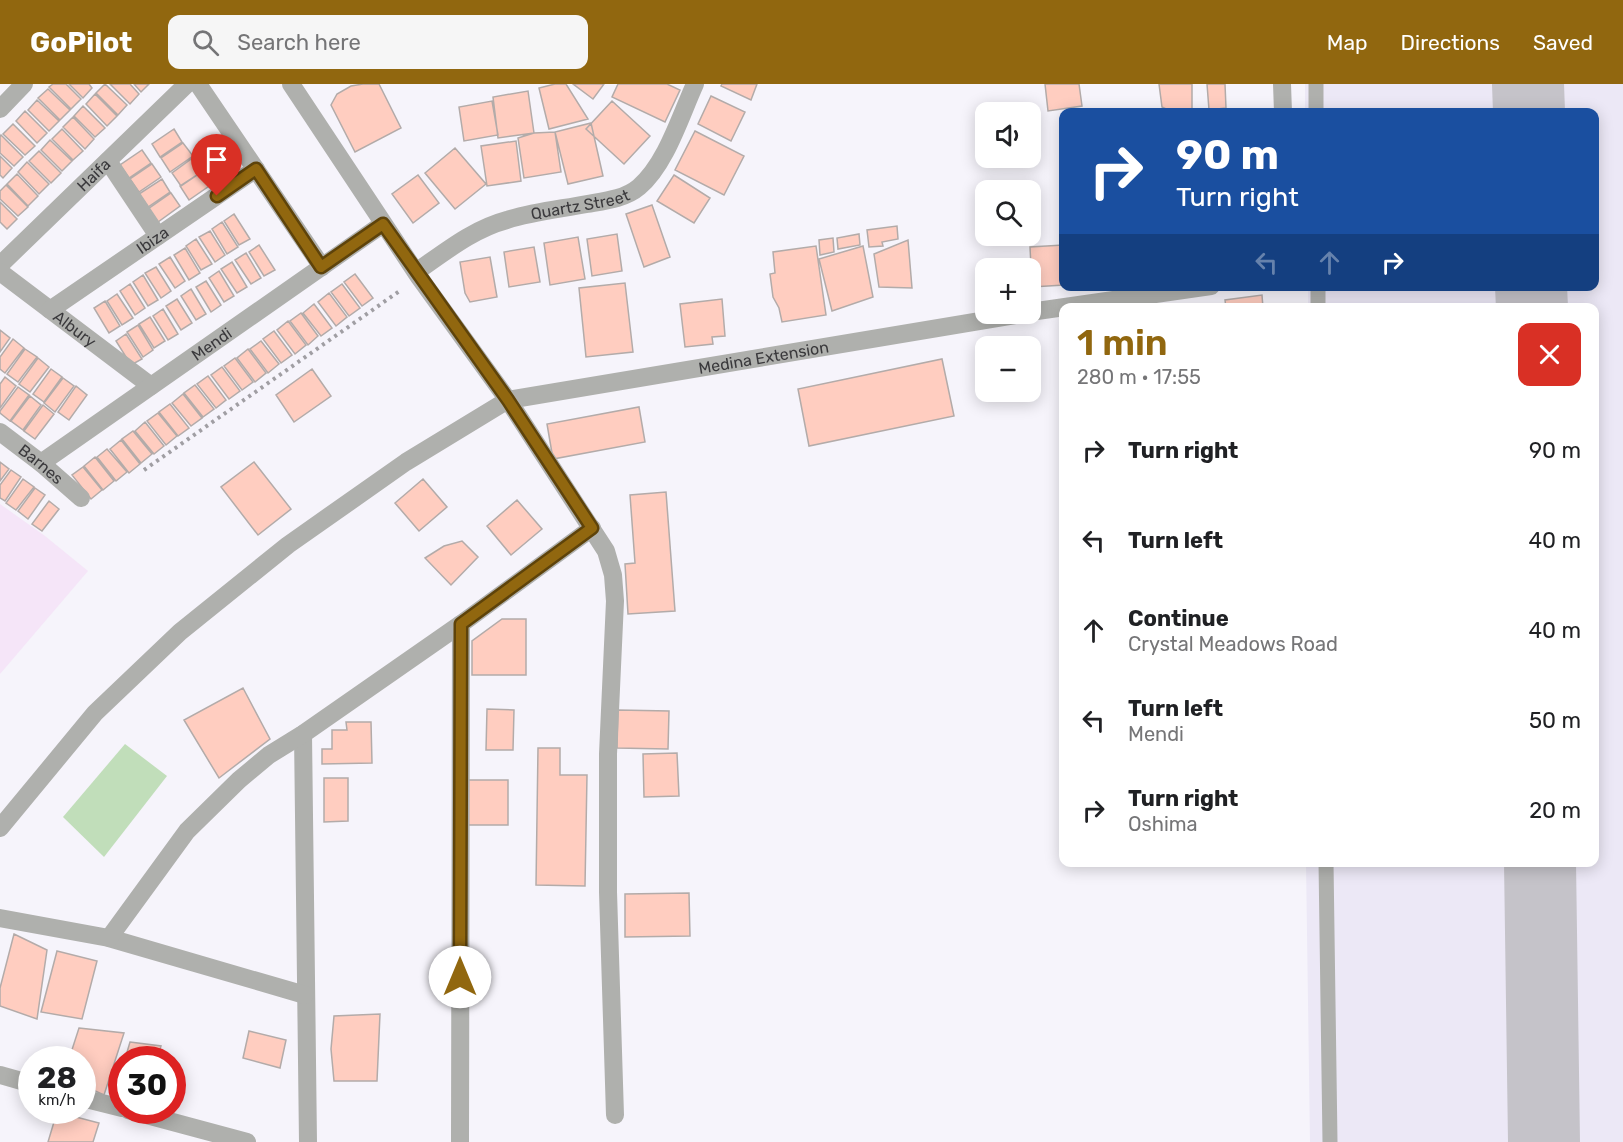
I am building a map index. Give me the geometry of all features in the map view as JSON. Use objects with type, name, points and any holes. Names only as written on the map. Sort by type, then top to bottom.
[{"type":"street","points":[[0,109],[24,84]]},
{"type":"street","name":"Haifa","points":[[0,265],[187,84]]},
{"type":"street","points":[[198,84],[321,267]]},
{"type":"street","points":[[291,84],[383,224],[508,400],[606,550],[613,575],[615,601],[608,777],[608,892],[615,1115]]},
{"type":"street","name":"Quartz Street","points":[[418,274],[489,225],[617,198],[637,189],[649,177],[662,157],[695,84]]},
{"type":"street","points":[[1282,84],[1283,108]]},
{"type":"street","points":[[108,160],[158,236]]},
{"type":"street","name":"Ibiza","points":[[50,310],[256,169]]},
{"type":"street","name":"Mendi","points":[[41,463],[383,224]]},
{"type":"street","name":"Albury","points":[[0,272],[151,386]]},
{"type":"street","points":[[1093,303],[1176,291]]},
{"type":"street","points":[[1041,310],[1059,308]]},
{"type":"street","name":"Medina Extension","points":[[508,400],[975,322]]},
{"type":"street","points":[[0,828],[95,713],[180,632],[288,545],[406,462],[508,400]]},
{"type":"street","name":"Barnes","points":[[0,432],[41,463],[81,498]]},
{"type":"street","points":[[109,938],[187,831],[239,780],[269,755],[303,734],[461,624],[592,528]]},
{"type":"street","points":[[460,1142],[461,624]]},
{"type":"street","points":[[303,734],[308,1142]]},
{"type":"street","points":[[0,918],[109,938],[305,995]]},
{"type":"street","points":[[0,1075],[18,1080]]},
{"type":"street","points":[[180,1124],[247,1142]]},
{"type":"lane","points":[[1316,84],[1316,108]]},
{"type":"lane","points":[[1326,867],[1330,1142]]},
{"type":"path","points":[[144,470],[418,274]]},
{"type":"shaded area","points":[[1305,84],[1623,84],[1623,1142],[1310,1142],[1306,867],[1599,867],[1599,303],[1308,303],[1308,291],[1599,291],[1599,108],[1305,108]]},
{"type":"shaded area","points":[[0,504],[88,571],[0,674]]},
{"type":"green space","points":[[125,744],[167,776],[104,857],[63,817]]},
{"type":"building","points":[[53,84],[66,84],[81,99],[71,109],[49,87]]},
{"type":"building","points":[[69,84],[89,84],[92,88],[83,98]]},
{"type":"building","points":[[105,84],[127,105],[118,115],[96,93]]},
{"type":"building","points":[[110,84],[130,84],[139,94],[130,104]]},
{"type":"building","points":[[134,84],[149,84],[141,92]]},
{"type":"building","points":[[379,84],[401,128],[355,152],[331,105],[337,94],[351,86]]},
{"type":"building","points":[[566,84],[588,119],[549,129],[539,88]]},
{"type":"building","points":[[573,84],[604,84],[593,99]]},
{"type":"building","points":[[618,84],[667,84],[680,90],[665,122],[612,97]]},
{"type":"building","points":[[722,84],[757,84],[751,100],[721,86]]},
{"type":"building","points":[[1045,84],[1079,84],[1082,106],[1048,111]]},
{"type":"building","points":[[1159,84],[1192,84],[1192,108],[1162,107]]},
{"type":"building","points":[[1207,84],[1225,84],[1226,108],[1209,108]]},
{"type":"building","points":[[48,89],[70,110],[60,120],[38,98]]},
{"type":"building","points":[[528,91],[534,133],[498,138],[493,97]]},
{"type":"building","points":[[95,94],[117,116],[107,126],[86,104]]},
{"type":"building","points":[[711,96],[745,112],[731,141],[698,124]]},
{"type":"building","points":[[37,100],[59,121],[49,131],[28,110]]},
{"type":"building","points":[[492,101],[498,135],[464,141],[459,107]]},
{"type":"building","points":[[612,101],[650,136],[624,164],[586,129]]},
{"type":"building","points":[[83,106],[105,128],[95,137],[74,116]]},
{"type":"building","points":[[25,111],[47,133],[37,143],[16,121]]},
{"type":"building","points":[[73,117],[94,139],[85,149],[63,127]]},
{"type":"building","points":[[591,123],[603,176],[568,184],[555,132]]},
{"type":"building","points":[[13,124],[35,146],[25,155],[3,134]]},
{"type":"building","points":[[62,129],[83,151],[73,160],[52,139]]},
{"type":"building","points":[[174,129],[182,142],[160,157],[152,144]]},
{"type":"building","points":[[695,131],[744,156],[724,195],[675,170]]},
{"type":"building","points":[[555,132],[561,172],[524,178],[518,138],[534,133]]},
{"type":"building","points":[[1,135],[23,157],[14,166],[0,153]]},
{"type":"building","points":[[50,140],[72,161],[62,171],[41,150]]},
{"type":"building","points":[[516,141],[521,181],[487,186],[481,146]]},
{"type":"building","points":[[183,143],[193,156],[170,172],[161,158]]},
{"type":"building","points":[[455,148],[486,184],[455,209],[425,173]]},
{"type":"building","points":[[142,150],[151,163],[129,178],[120,165]]},
{"type":"building","points":[[39,151],[61,173],[51,183],[29,161]]},
{"type":"building","points":[[0,156],[12,168],[3,178],[0,175]]},
{"type":"building","points":[[194,157],[203,171],[181,186],[172,173]]},
{"type":"building","points":[[27,162],[49,184],[39,194],[18,172]]},
{"type":"building","points":[[152,164],[161,177],[139,192],[130,179]]},
{"type":"building","points":[[203,171],[212,184],[189,200],[180,186]]},
{"type":"building","points":[[17,174],[38,196],[28,206],[7,184]]},
{"type":"building","points":[[418,175],[439,203],[413,223],[392,194]]},
{"type":"building","points":[[674,175],[710,198],[694,223],[657,201]]},
{"type":"building","points":[[162,179],[170,192],[148,207],[139,194]]},
{"type":"building","points":[[6,185],[28,207],[18,216],[0,199],[0,191]]},
{"type":"building","points":[[171,193],[180,206],[158,222],[148,209]]},
{"type":"building","points":[[0,202],[17,219],[7,229],[0,222]]},
{"type":"building","points":[[652,205],[670,257],[644,267],[626,214]]},
{"type":"building","points":[[234,214],[250,239],[239,245],[224,221]]},
{"type":"building","points":[[222,222],[238,247],[227,254],[212,229]]},
{"type":"building","points":[[897,226],[898,239],[882,242],[883,246],[869,247],[867,230]]},
{"type":"building","points":[[210,231],[225,255],[215,262],[199,237]]},
{"type":"building","points":[[617,234],[622,271],[592,276],[587,239]]},
{"type":"building","points":[[859,234],[860,245],[838,249],[837,238]]},
{"type":"building","points":[[578,237],[585,279],[550,285],[544,243]]},
{"type":"building","points":[[833,238],[834,252],[820,255],[819,240]]},
{"type":"building","points":[[196,239],[212,264],[201,270],[186,246]]},
{"type":"building","points":[[908,240],[912,288],[879,287],[874,254]]},
{"type":"building","points":[[259,245],[275,270],[264,276],[249,252]]},
{"type":"building","points":[[1059,245],[1059,285],[1041,286],[1041,258],[1031,258],[1030,247]]},
{"type":"building","points":[[816,246],[826,315],[782,322],[779,308],[773,297],[770,274],[775,273],[773,252]]},
{"type":"building","points":[[863,246],[873,297],[832,311],[819,259]]},
{"type":"building","points":[[534,247],[540,282],[509,287],[504,252]]},
{"type":"building","points":[[185,248],[200,273],[189,280],[174,255]]},
{"type":"building","points":[[246,253],[261,278],[251,284],[235,260]]},
{"type":"building","points":[[170,257],[185,281],[175,288],[159,264]]},
{"type":"building","points":[[490,257],[497,297],[470,302],[465,293],[460,262]]},
{"type":"building","points":[[232,262],[247,287],[237,293],[221,269]]},
{"type":"building","points":[[156,267],[171,291],[161,298],[145,273]]},
{"type":"building","points":[[219,271],[234,296],[224,302],[209,278]]},
{"type":"building","points":[[355,274],[373,298],[362,306],[344,282]]},
{"type":"building","points":[[143,275],[158,300],[148,306],[133,282]]},
{"type":"building","points":[[206,281],[221,305],[211,312],[196,287]]},
{"type":"building","points":[[625,283],[633,352],[586,357],[579,288]]},
{"type":"building","points":[[130,284],[145,308],[135,315],[120,291]]},
{"type":"building","points":[[342,284],[360,308],[349,316],[331,292]]},
{"type":"building","points":[[191,289],[206,314],[196,320],[181,296]]},
{"type":"building","points":[[329,293],[347,317],[336,326],[318,302]]},
{"type":"building","points":[[117,294],[133,318],[122,325],[107,301]]},
{"type":"building","points":[[1262,295],[1263,303],[1225,303],[1225,300]]},
{"type":"building","points":[[177,299],[192,323],[181,330],[166,306]]},
{"type":"building","points":[[722,299],[725,336],[712,337],[713,344],[685,347],[680,304]]},
{"type":"building","points":[[105,301],[120,326],[109,333],[94,308]]},
{"type":"building","points":[[314,304],[332,328],[321,336],[303,313]]},
{"type":"building","points":[[163,309],[178,334],[168,340],[153,316]]},
{"type":"building","points":[[301,313],[318,336],[308,345],[290,321]]},
{"type":"building","points":[[150,317],[165,341],[154,348],[139,324]]},
{"type":"building","points":[[288,321],[306,345],[295,354],[277,330]]},
{"type":"building","points":[[138,325],[153,350],[143,357],[127,332]]},
{"type":"building","points":[[0,330],[10,338],[0,352]]},
{"type":"building","points":[[274,331],[292,355],[281,363],[263,339]]},
{"type":"building","points":[[126,334],[142,359],[131,365],[116,341]]},
{"type":"building","points":[[13,339],[24,348],[5,373],[0,369],[0,357]]},
{"type":"building","points":[[261,341],[279,364],[268,373],[250,349]]},
{"type":"building","points":[[25,349],[37,357],[18,382],[7,374]]},
{"type":"building","points":[[248,349],[266,373],[255,382],[237,358]]},
{"type":"building","points":[[38,358],[49,367],[30,392],[19,384]]},
{"type":"building","points":[[235,358],[253,382],[242,390],[224,366]]},
{"type":"building","points":[[942,359],[954,416],[809,446],[798,389]]},
{"type":"building","points":[[222,367],[240,391],[229,399],[211,375]]},
{"type":"building","points":[[51,369],[62,377],[44,402],[33,394]]},
{"type":"building","points":[[312,369],[331,396],[294,422],[276,395]]},
{"type":"building","points":[[208,376],[226,400],[216,408],[197,384]]},
{"type":"building","points":[[5,377],[16,386],[0,408],[0,384]]},
{"type":"building","points":[[63,378],[74,386],[55,412],[44,403]]},
{"type":"building","points":[[195,385],[214,409],[203,417],[184,393]]},
{"type":"building","points":[[76,386],[87,395],[69,420],[58,412]]},
{"type":"building","points":[[18,387],[29,395],[10,421],[0,411]]},
{"type":"building","points":[[183,394],[202,418],[191,426],[172,403]]},
{"type":"building","points":[[30,396],[41,405],[23,430],[11,421]]},
{"type":"building","points":[[170,404],[189,428],[178,436],[159,412]]},
{"type":"building","points":[[43,405],[54,414],[35,439],[24,431]]},
{"type":"building","points":[[639,407],[645,442],[553,459],[547,424]]},
{"type":"building","points":[[158,413],[177,436],[166,445],[147,421]]},
{"type":"building","points":[[145,422],[164,446],[154,454],[135,431]]},
{"type":"building","points":[[133,431],[152,454],[141,463],[122,439]]},
{"type":"building","points":[[121,440],[140,464],[129,473],[110,449]]},
{"type":"building","points":[[107,449],[127,472],[116,481],[97,457]]},
{"type":"building","points":[[95,457],[114,481],[103,490],[84,466]]},
{"type":"building","points":[[0,462],[9,469],[0,481]]},
{"type":"building","points":[[254,462],[291,509],[258,535],[221,487]]},
{"type":"building","points":[[83,467],[102,490],[91,499],[72,475]]},
{"type":"building","points":[[11,470],[21,477],[5,501],[0,498],[0,485]]},
{"type":"building","points":[[23,479],[34,487],[16,510],[6,503]]},
{"type":"building","points":[[423,479],[447,507],[419,531],[395,503]]},
{"type":"building","points":[[35,488],[45,495],[28,519],[18,511]]},
{"type":"building","points":[[666,492],[675,611],[628,614],[625,564],[635,563],[630,495]]},
{"type":"building","points":[[517,500],[542,529],[511,555],[487,526]]},
{"type":"building","points":[[49,501],[59,509],[42,531],[32,524]]},
{"type":"building","points":[[462,541],[478,557],[451,585],[425,558],[444,546]]},
{"type":"building","points":[[502,619],[526,619],[526,675],[472,675],[472,641]]},
{"type":"building","points":[[243,688],[270,739],[219,778],[184,720]]},
{"type":"building","points":[[487,709],[514,710],[513,750],[486,750]]},
{"type":"building","points":[[618,710],[669,711],[668,749],[617,748]]},
{"type":"building","points":[[346,722],[371,722],[372,763],[322,764],[322,749],[332,749],[332,730],[347,730]]},
{"type":"building","points":[[538,748],[560,748],[560,775],[587,775],[585,886],[536,885]]},
{"type":"building","points":[[677,753],[679,796],[644,797],[643,754]]},
{"type":"building","points":[[324,778],[348,778],[348,821],[324,822]]},
{"type":"building","points":[[462,780],[508,780],[508,825],[462,825]]},
{"type":"building","points":[[689,893],[690,936],[625,937],[625,894]]},
{"type":"building","points":[[14,934],[47,950],[37,1019],[0,1006],[0,988]]},
{"type":"building","points":[[57,951],[97,961],[82,1019],[41,1012]]},
{"type":"building","points":[[380,1014],[377,1081],[334,1081],[331,1049],[334,1016]]},
{"type":"building","points":[[79,1028],[124,1033],[120,1046],[108,1046],[108,1083],[104,1095],[96,1091],[96,1046],[73,1046]]},
{"type":"building","points":[[249,1031],[286,1040],[280,1068],[243,1058]]},
{"type":"building","points":[[130,1042],[161,1046],[129,1046]]},
{"type":"building","points":[[99,1123],[93,1142],[48,1142],[53,1124]]},
{"type":"taxiway","points":[[1528,84],[1529,108]]},
{"type":"taxiway","points":[[1531,291],[1532,303]]},
{"type":"taxiway","points":[[1540,867],[1544,1142]]},
{"type":"route","points":[[217,196],[256,169],[321,267],[383,224],[508,400],[592,528],[461,624],[460,977]]}]
